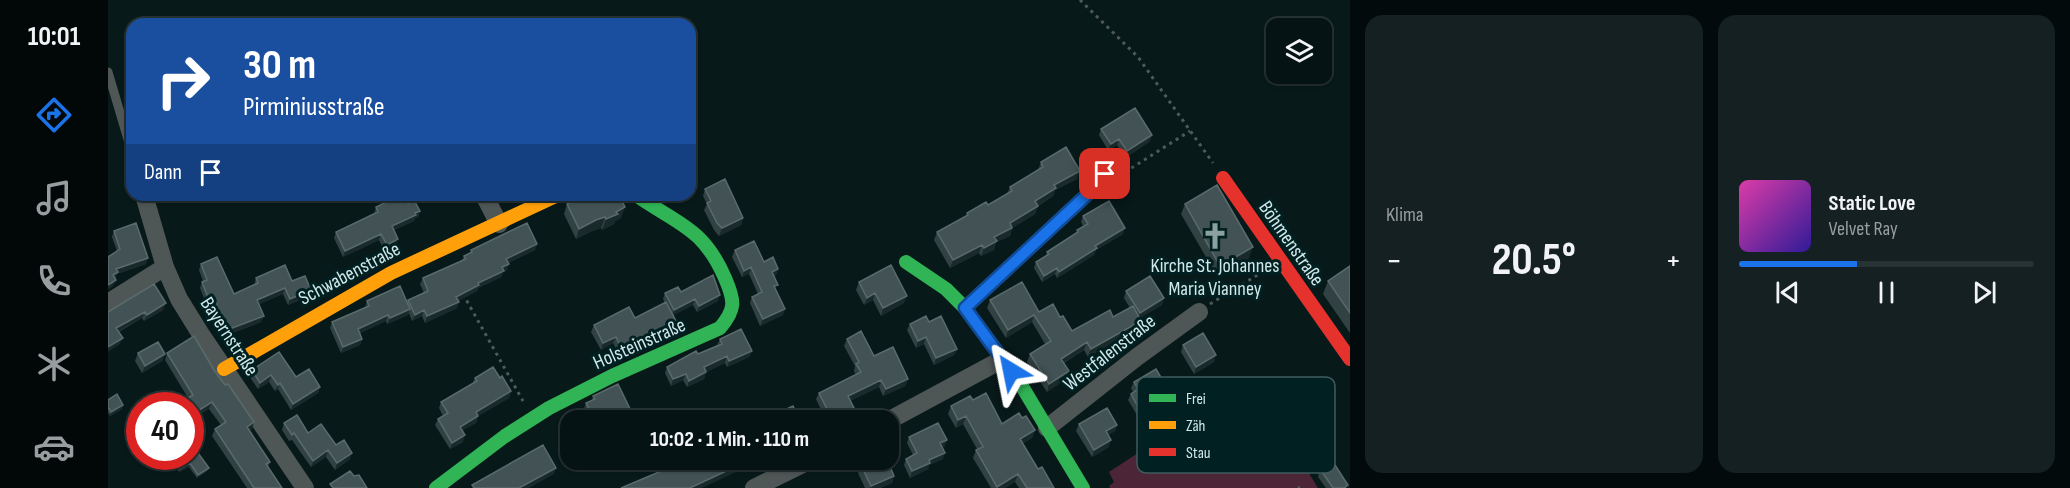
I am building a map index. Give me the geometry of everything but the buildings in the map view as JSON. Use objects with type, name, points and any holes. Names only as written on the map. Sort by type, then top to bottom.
[{"type":"street","points":[[965,308],[1092,190],[1105,174]]},
{"type":"street","name":"Böhmenstraße","points":[[1223,178],[1350,359]]},
{"type":"street","name":"Bayernstraße","points":[[146,201],[165,267],[179,299],[305,488]]},
{"type":"street","points":[[487,201],[498,224]]},
{"type":"street","name":"Schwabenstraße","points":[[224,369],[391,273],[546,201]]},
{"type":"street","name":"Holsteinstraße","points":[[436,488],[532,418],[618,373],[720,328],[729,318],[734,308],[734,297],[713,252],[701,239],[645,201]]},
{"type":"street","points":[[906,262],[946,289],[965,308],[1020,383],[1083,488]]},
{"type":"street","points":[[108,303],[165,267]]},
{"type":"street","name":"Westfalenstraße","points":[[1047,428],[1198,312]]},
{"type":"street","points":[[899,415],[1003,359]]},
{"type":"street","points":[[754,488],[791,470]]},
{"type":"lane","points":[[108,72],[126,133]]},
{"type":"path","points":[[1080,0],[1138,57],[1223,178]]},
{"type":"path","points":[[1105,174],[1110,168],[1124,173],[1190,130]]},
{"type":"path","points":[[1215,301],[1280,261]]},
{"type":"path","points":[[463,294],[532,418]]},
{"type":"shaded area","points":[[1137,454],[1137,473],[1309,473],[1318,488],[1110,488],[1109,486],[1114,482],[1109,472]]},
{"type":"traffic: fast","points":[[965,308],[1092,190],[1105,174]]},
{"type":"traffic: fast","points":[[436,488],[505,436],[549,408],[612,376],[720,328],[729,315],[732,299],[717,261],[708,248],[688,228],[645,201]]},
{"type":"traffic: fast","points":[[906,262],[946,289],[965,308],[1020,383],[1083,488]]},
{"type":"traffic: slow","points":[[224,369],[391,273],[545,201]]},
{"type":"traffic: jam","points":[[1223,178],[1350,359]]},
{"type":"place","name":"Kirche St. Johannes Maria Vianney","points":[[1215,236]]},
{"type":"route","points":[[1011,371],[965,308],[1092,190],[1105,174]]}]
